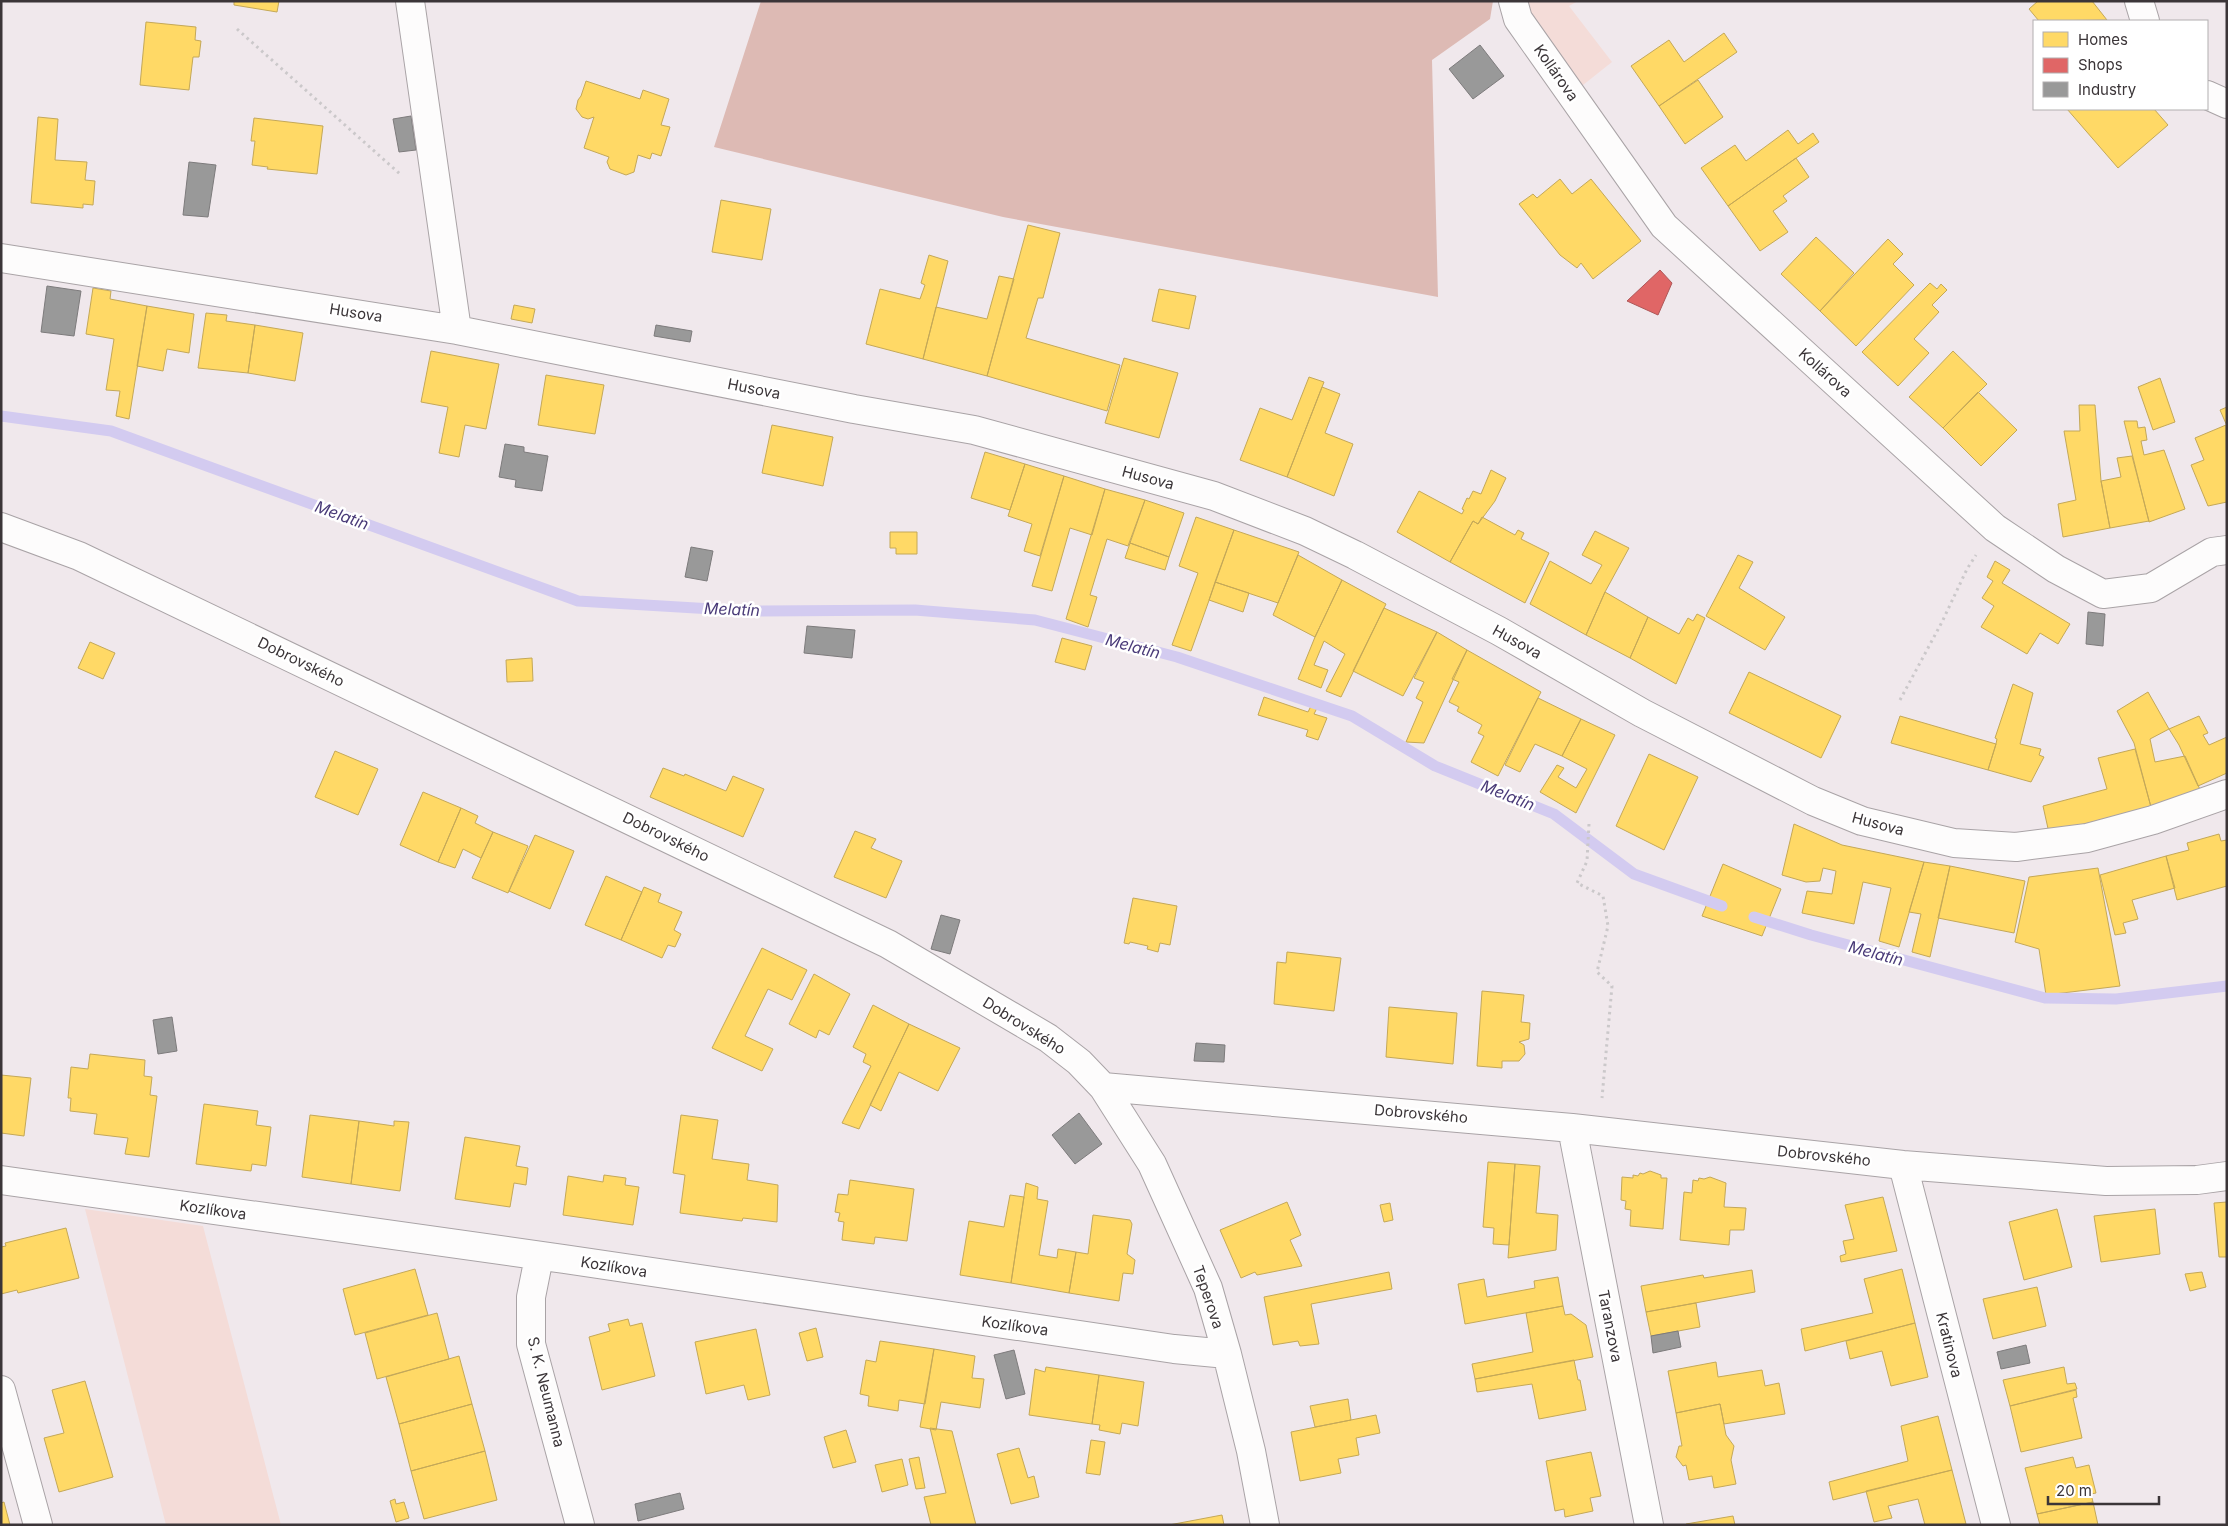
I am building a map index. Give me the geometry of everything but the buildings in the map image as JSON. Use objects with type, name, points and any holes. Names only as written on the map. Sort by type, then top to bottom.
[{"type":"street","points":[[410,1],[457,330]]},
{"type":"street","name":"Kollárova","points":[[1513,1],[1518,19],[1664,226],[1995,528],[2056,570],[2103,594],[2151,588],[2212,552],[2227,550]]},
{"type":"street","points":[[2139,1],[2145,20]]},
{"type":"street","points":[[2208,96],[2227,104]]},
{"type":"street","name":"Husova","points":[[1,258],[457,330],[844,407],[974,430],[1214,496],[1305,531],[1355,554],[1500,631],[1642,713],[1742,766],[1813,801],[1862,821],[1954,843],[2016,847],[2087,838],[2153,820],[2227,794]]},
{"type":"street","name":"Dobrovského","points":[[1,527],[79,556],[888,944],[1048,1038],[1079,1062],[1103,1087],[1585,1129],[1903,1165],[2106,1181],[2197,1180],[2227,1176]]},
{"type":"street","name":"Teperova","points":[[1103,1087],[1152,1164],[1208,1288],[1227,1354],[1251,1451],[1265,1525]]},
{"type":"street","name":"Taranzova","points":[[1585,1129],[1649,1525]]},
{"type":"street","name":"Kratinova","points":[[1903,1165],[1996,1525]]},
{"type":"street","name":"Kozlíkova","points":[[1,1180],[539,1256],[1164,1348],[1227,1354]]},
{"type":"street","name":"S. K. Neumanna","points":[[539,1256],[531,1296],[531,1344],[580,1525]]},
{"type":"street","points":[[1,1390],[38,1525]]},
{"type":"path","points":[[237,29],[440,210]]},
{"type":"path","points":[[1900,700],[1942,622],[1967,569],[1995,528]]},
{"type":"path","points":[[1585,1129],[1612,986],[1597,972],[1608,926],[1603,896],[1577,883],[1587,861],[1589,824]]},
{"type":"shaded area","points":[[761,1],[1493,1],[1490,19],[1432,60],[1438,297],[1003,217],[714,147]]},
{"type":"shaded area","points":[[1527,1],[1578,1],[1569,6],[1612,62],[1578,89],[1529,9]]},
{"type":"shaded area","points":[[85,1209],[203,1226],[281,1525],[166,1525]]},
{"type":"waterway","name":"Melatín","points":[[1,416],[111,431],[578,601],[746,611],[915,610],[1035,620],[1177,657],[1352,716],[1435,766],[1554,814],[1634,874],[1722,906]]},
{"type":"waterway","name":"Melatín","points":[[1754,917],[1811,935],[2045,998],[2116,999],[2227,986]]}]
